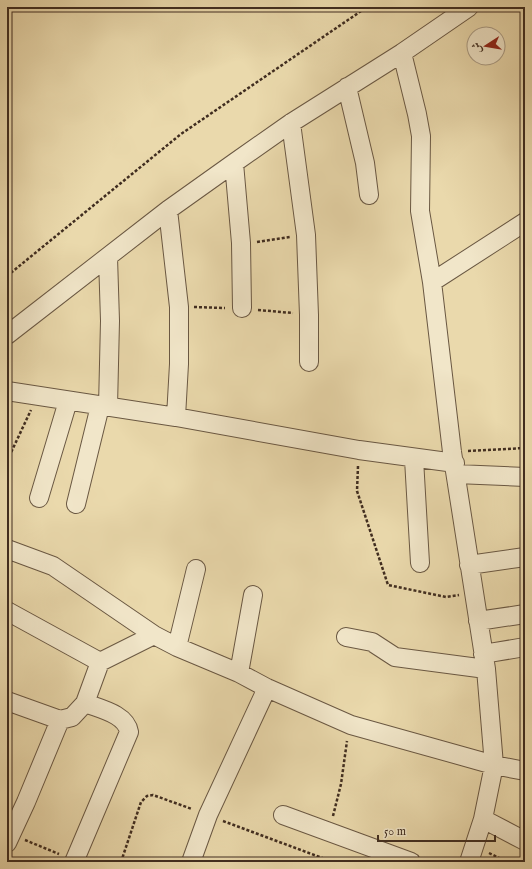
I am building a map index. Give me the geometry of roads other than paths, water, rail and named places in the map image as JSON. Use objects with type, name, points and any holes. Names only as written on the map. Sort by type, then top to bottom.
[{"type":"street","points":[[7,335],[168,210],[234,163],[291,123],[402,53],[469,7]]},
{"type":"street","points":[[402,53],[417,114],[420,136],[420,211],[425,248],[432,282],[454,463],[484,662],[494,765],[483,819],[469,862]]},
{"type":"street","points":[[346,87],[365,162],[369,195]]},
{"type":"street","points":[[291,123],[306,235],[310,315],[309,362]]},
{"type":"street","points":[[234,163],[241,244],[242,308]]},
{"type":"street","points":[[168,210],[180,307],[176,417]]},
{"type":"street","points":[[432,282],[525,222]]},
{"type":"street","points":[[76,504],[104,406],[110,321],[108,257]]},
{"type":"street","points":[[7,391],[176,417],[414,459],[454,463],[525,477]]},
{"type":"street","points":[[40,498],[68,401]]},
{"type":"street","points":[[414,459],[420,563]]},
{"type":"street","points":[[7,549],[53,566],[154,635],[177,647],[239,673],[267,688],[351,725],[494,765],[525,771]]},
{"type":"street","points":[[469,566],[525,557]]},
{"type":"street","points":[[177,647],[196,569]]},
{"type":"street","points":[[239,673],[253,595]]},
{"type":"street","points":[[7,610],[100,662]]},
{"type":"street","points":[[478,621],[525,614]]},
{"type":"street","points":[[7,700],[60,720],[75,715],[85,703],[100,662],[154,635]]},
{"type":"street","points":[[346,637],[372,642],[395,657],[484,662],[525,647]]},
{"type":"street","points":[[191,862],[208,815],[267,688]]},
{"type":"street","points":[[74,861],[129,732],[128,725],[119,717],[85,703]]},
{"type":"street","points":[[9,839],[60,720]]},
{"type":"street","points":[[283,815],[411,862]]},
{"type":"street","points":[[483,819],[525,841]]}]
